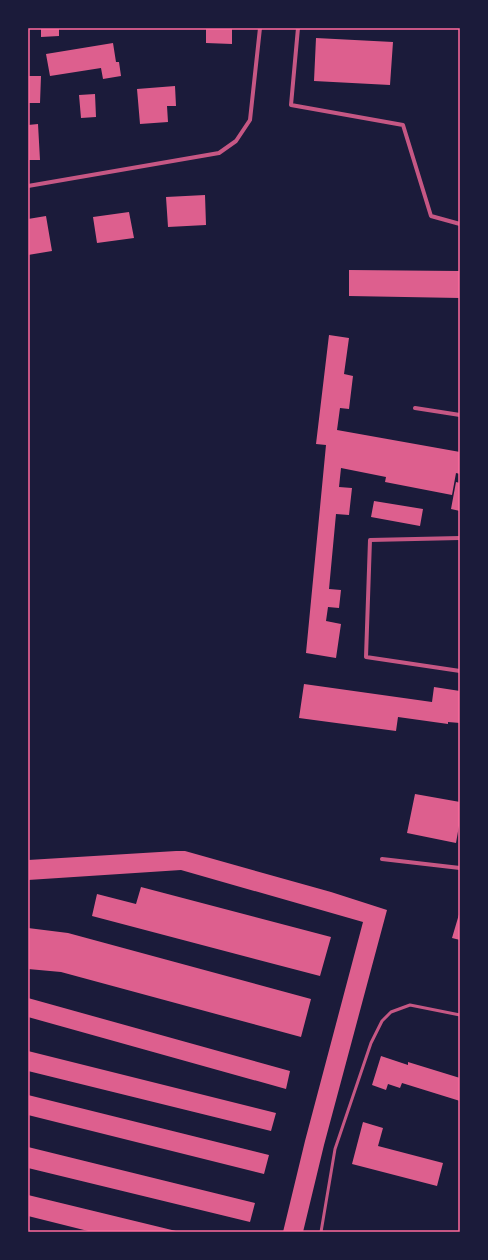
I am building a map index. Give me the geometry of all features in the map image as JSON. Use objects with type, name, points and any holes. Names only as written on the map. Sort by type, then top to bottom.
[{"type":"street","points":[[28,186],[219,153],[236,141],[250,120],[260,28]]},
{"type":"street","points":[[298,28],[291,105],[403,125],[431,216],[460,224]]},
{"type":"street","points":[[415,408],[460,416]]},
{"type":"street","points":[[460,538],[370,540],[366,657],[460,670]]},
{"type":"street","points":[[382,859],[460,868]]},
{"type":"lane","points":[[321,1232],[335,1149],[370,1042],[382,1021],[391,1012],[410,1005],[460,1015]]},
{"type":"building","points":[[41,28],[59,28],[59,36],[41,37]]},
{"type":"building","points":[[206,28],[232,28],[232,44],[206,43]]},
{"type":"building","points":[[316,38],[393,42],[390,85],[314,81]]},
{"type":"building","points":[[113,43],[116,62],[119,62],[121,76],[103,79],[101,68],[50,76],[46,54]]},
{"type":"building","points":[[28,76],[41,76],[40,103],[28,103]]},
{"type":"building","points":[[175,86],[176,106],[167,106],[168,122],[140,124],[137,89]]},
{"type":"building","points":[[95,94],[96,117],[81,118],[79,95]]},
{"type":"building","points":[[38,124],[40,160],[28,160],[28,125]]},
{"type":"building","points":[[205,195],[206,225],[168,227],[166,197]]},
{"type":"building","points":[[129,212],[134,238],[97,243],[93,217]]},
{"type":"building","points":[[46,216],[52,251],[28,255],[28,219]]},
{"type":"building","points":[[349,270],[460,271],[460,298],[349,296]]},
{"type":"building","points":[[329,335],[349,338],[344,374],[353,376],[349,409],[340,408],[337,430],[460,452],[460,474],[456,473],[452,495],[385,482],[386,477],[341,468],[339,487],[352,488],[349,515],[336,514],[329,589],[341,590],[339,608],[328,607],[326,621],[341,624],[336,658],[306,653],[326,445],[316,444]]},
{"type":"building","points":[[456,482],[460,483],[460,511],[451,509]]},
{"type":"building","points":[[374,501],[423,509],[420,526],[371,517]]},
{"type":"building","points":[[304,684],[432,702],[434,687],[460,691],[460,723],[448,722],[448,724],[398,717],[396,731],[299,718]]},
{"type":"building","points":[[415,794],[460,802],[460,820],[456,843],[407,833]]},
{"type":"building","points":[[185,851],[331,892],[387,910],[324,1145],[303,1232],[283,1232],[305,1141],[363,922],[181,870],[28,880],[28,860]]},
{"type":"building","points":[[141,887],[331,937],[320,976],[92,916],[97,894],[136,904]]},
{"type":"building","points":[[460,911],[460,940],[452,938]]},
{"type":"building","points":[[28,928],[68,933],[311,999],[301,1037],[61,972],[28,969]]},
{"type":"building","points":[[28,998],[290,1071],[286,1089],[28,1017]]},
{"type":"building","points":[[28,1051],[276,1113],[271,1131],[28,1071]]},
{"type":"building","points":[[381,1056],[408,1065],[408,1062],[460,1078],[460,1101],[402,1083],[400,1088],[388,1084],[386,1090],[372,1085]]},
{"type":"building","points":[[28,1095],[269,1155],[264,1174],[28,1115]]},
{"type":"building","points":[[363,1122],[383,1128],[378,1146],[443,1163],[437,1186],[352,1164]]},
{"type":"building","points":[[28,1147],[255,1203],[250,1222],[28,1168]]},
{"type":"building","points":[[28,1195],[176,1232],[92,1232],[28,1216]]}]
